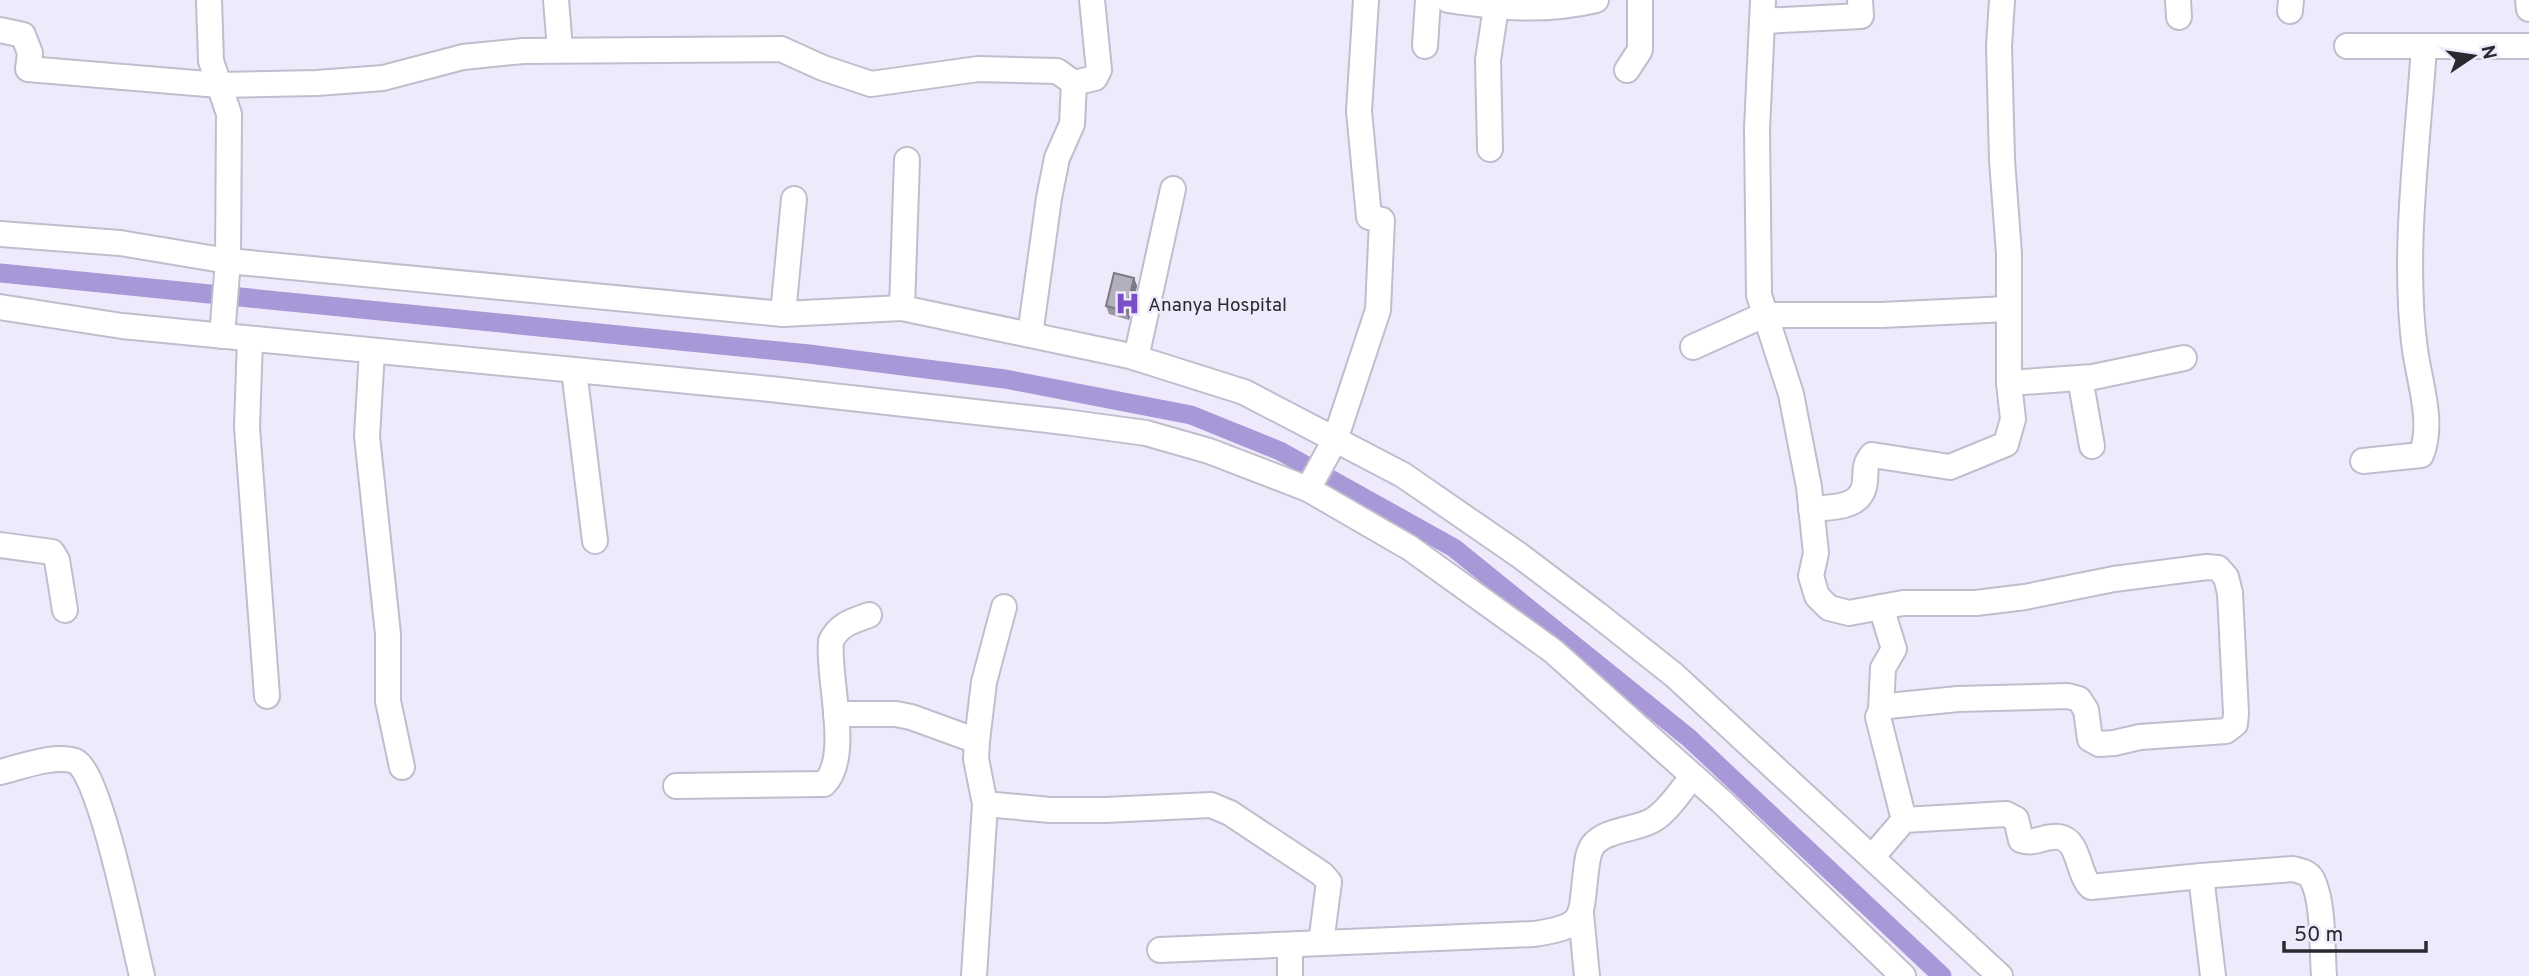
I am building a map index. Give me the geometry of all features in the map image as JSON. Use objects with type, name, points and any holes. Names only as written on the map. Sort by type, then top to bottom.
[{"type":"street","points":[[209,0],[211,61],[229,114],[226,271],[222,324]]},
{"type":"street","points":[[556,0],[560,49]]},
{"type":"street","points":[[0,30],[23,34],[30,53],[28,69],[219,85],[383,78],[463,57],[560,49],[781,49],[823,68],[871,84],[978,69],[1057,71],[1074,83],[1095,78],[1099,70],[1092,0]]},
{"type":"street","points":[[1310,485],[1332,446],[1378,310],[1382,220],[1369,217],[1359,111],[1366,0]]},
{"type":"street","points":[[1425,46],[1428,0]]},
{"type":"street","points":[[1448,0],[1496,7],[1559,8],[1596,0]]},
{"type":"street","points":[[1627,71],[1640,50],[1640,0]]},
{"type":"street","points":[[1860,0],[1861,16],[1813,9],[1763,11],[1757,129],[1759,295],[1791,394],[1811,509],[1816,553],[1811,576],[1817,596],[1829,608],[1849,613],[1903,603],[1988,601],[2151,573],[2218,568],[2226,577],[2230,593],[2236,713],[2235,724],[2226,731],[2140,737],[2099,744],[2090,739],[2086,710],[2079,699],[2068,696],[1958,699],[1888,706],[1881,710]]},
{"type":"street","points":[[1811,509],[1843,506],[1857,501],[1863,492],[1865,464],[1872,455],[1950,467],[2006,444],[2013,419],[2009,383],[2009,254],[2002,160],[1999,46],[2002,0]]},
{"type":"street","points":[[2528,0],[2529,9]]},
{"type":"street","points":[[1490,149],[1488,60],[1496,7]]},
{"type":"street","points":[[2347,46],[2529,46]]},
{"type":"street","points":[[2363,461],[2421,455],[2427,440],[2415,348],[2411,266],[2424,46]]},
{"type":"street","points":[[1030,335],[1049,198],[1057,158],[1072,124],[1074,83]]},
{"type":"street","points":[[902,308],[907,160]]},
{"type":"street","points":[[1136,358],[1173,189]]},
{"type":"street","points":[[783,314],[794,199]]},
{"type":"street","points":[[0,234],[120,243],[226,271],[783,314],[902,308],[1136,358],[1244,392],[1332,446],[1404,475],[1519,555],[1597,614],[1674,675],[2000,976]]},
{"type":"street","points":[[0,307],[122,326],[222,324],[250,339],[783,391],[1146,433],[1310,485],[1410,548],[1553,651],[1693,776],[1903,976]]},
{"type":"street","points":[[1693,347],[1764,315],[1881,315],[2008,309]]},
{"type":"street","points":[[250,339],[247,427],[267,696]]},
{"type":"street","points":[[372,351],[367,436],[388,634],[388,701],[402,767]]},
{"type":"street","points":[[2009,383],[2080,378],[2183,358]]},
{"type":"street","points":[[575,370],[595,541]]},
{"type":"street","points":[[2080,378],[2092,446]]},
{"type":"street","points":[[0,545],[52,552],[57,560],[65,610]]},
{"type":"street","points":[[974,976],[985,804],[976,759],[977,741],[984,682],[1003,607]]},
{"type":"street","points":[[1881,607],[1895,649],[1883,668],[1881,710],[1878,717],[1903,820]]},
{"type":"street","points":[[676,786],[824,784],[835,768],[836,714],[831,641],[836,630],[869,615]]},
{"type":"street","points":[[836,714],[904,715],[977,741]]},
{"type":"street","points":[[0,772],[58,760],[73,760],[80,764],[98,797],[142,976]]},
{"type":"street","points":[[1587,976],[1581,914],[1592,846],[1600,839],[1653,820],[1693,776]]},
{"type":"street","points":[[985,804],[1050,810],[1211,805],[1322,874],[1329,883],[1321,943]]},
{"type":"street","points":[[1873,856],[1903,820],[2006,814],[2016,819],[2021,840],[2029,843],[2054,837],[2065,838],[2073,846],[2084,880],[2091,887],[2293,869],[2312,878],[2317,895],[2325,976]]},
{"type":"street","points":[[2201,876],[2213,976]]},
{"type":"street","points":[[1160,950],[1534,934],[1563,930],[1576,923],[1581,914]]},
{"type":"street","points":[[1290,945],[1290,976]]},
{"type":"building","points":[[1114,273],[1134,278],[1126,311],[1106,306]]},
{"type":"waterway","points":[[0,273],[809,354],[1005,379],[1191,415],[1280,451],[1454,548],[1689,738],[1942,976]]},
{"type":"place","name":"Ananya Hospital","points":[[1128,304]]}]
